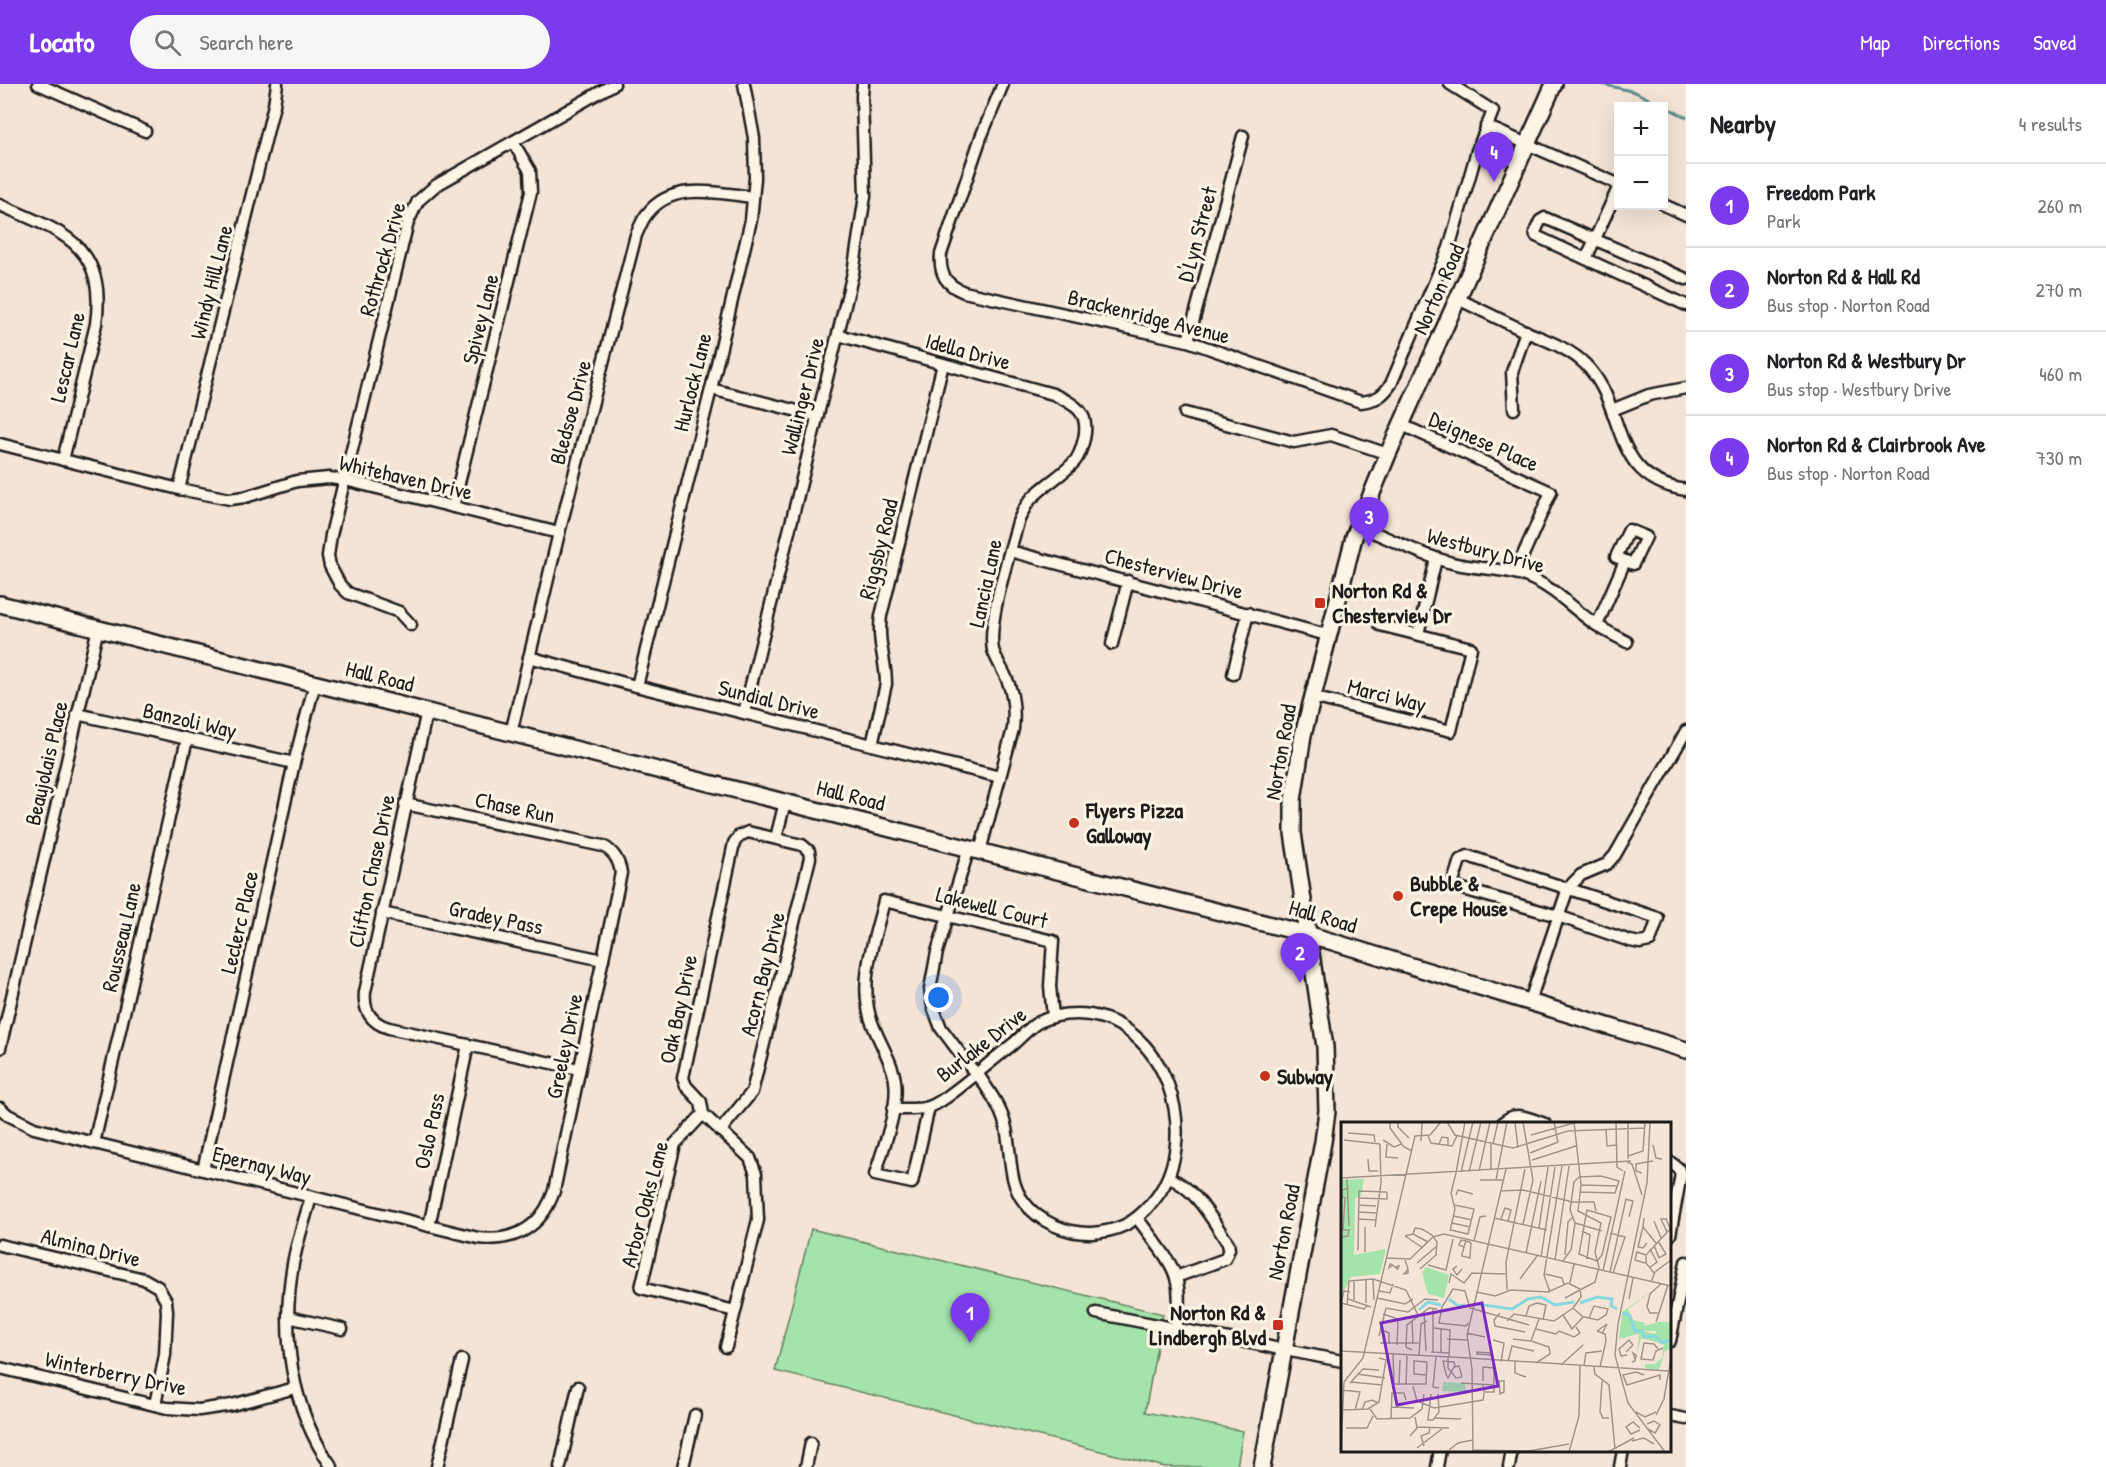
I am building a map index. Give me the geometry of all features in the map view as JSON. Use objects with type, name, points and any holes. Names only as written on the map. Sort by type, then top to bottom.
[{"type":"main road","name":"Norton Road","points":[[1262,1467],[1327,1111],[1325,1047],[1307,934],[1292,816],[1294,786],[1303,735],[1358,526],[1554,84]]},
{"type":"main road","name":"Hall Road","points":[[0,604],[1307,934],[1686,1050]]},
{"type":"street","points":[[38,84],[145,131]]},
{"type":"street","name":"Windy Hill Lane","points":[[179,489],[274,105],[277,84]]},
{"type":"street","name":"Rothrock Drive","points":[[411,625],[399,612],[348,594],[334,577],[330,566],[330,544],[408,222],[418,201],[435,186],[614,84]]},
{"type":"street","name":"Hurlock Lane","points":[[637,686],[745,249],[755,178],[754,138],[744,84]]},
{"type":"street","name":"Wallinger Drive","points":[[744,713],[853,273],[865,196],[863,84]]},
{"type":"street","name":"Brackenridge Avenue","points":[[1003,84],[981,137],[943,247],[941,270],[948,282],[958,290],[1188,342],[1361,402],[1376,400],[1391,384],[1449,248],[1485,126]]},
{"type":"street","points":[[1450,84],[1493,111],[1485,126],[1614,184]]},
{"type":"street","name":"D'Lyn Street","points":[[1188,342],[1243,136]]},
{"type":"street","name":"Spivey Lane","points":[[453,507],[531,192],[530,171],[513,142]]},
{"type":"street","name":"Bledsoe Drive","points":[[511,733],[559,533],[636,235],[647,214],[666,198],[685,192],[706,191],[753,197]]},
{"type":"street","points":[[1586,259],[1614,195]]},
{"type":"street","name":"Lescar Lane","points":[[0,205],[63,234],[83,254],[95,277],[99,304],[96,324],[63,460]]},
{"type":"street","points":[[1668,207],[1686,215]]},
{"type":"street","points":[[1686,279],[1596,238],[1545,218],[1540,221],[1535,232],[1536,236],[1686,305]]},
{"type":"street","points":[[1458,299],[1571,353],[1584,363],[1595,376],[1612,410],[1626,450],[1632,460],[1668,486],[1686,490]]},
{"type":"street","points":[[1514,409],[1512,372],[1526,331]]},
{"type":"street","name":"Idella Drive","points":[[838,334],[1053,394],[1070,402],[1083,414]]},
{"type":"street","name":"Riggsby Road","points":[[872,745],[886,684],[879,640],[881,616],[943,364]]},
{"type":"street","points":[[1612,410],[1649,395],[1686,388]]},
{"type":"street","points":[[711,389],[817,416]]},
{"type":"street","points":[[1185,413],[1294,442],[1331,435],[1388,454]]},
{"type":"street","name":"Lancia Lane","points":[[977,1073],[941,1028],[930,989],[933,969],[948,916],[975,850],[1000,777],[1013,729],[1014,700],[993,649],[992,635],[994,616],[1010,551],[1023,510],[1041,489],[1076,459],[1083,446],[1086,430],[1083,414]]},
{"type":"street","name":"Deignese Place","points":[[1402,425],[1551,492],[1515,573]]},
{"type":"street","name":"Whitehaven Drive","points":[[0,444],[179,489],[230,499],[245,497],[297,481],[329,478],[345,480],[559,533]]},
{"type":"street","name":"Westbury Drive","points":[[1358,526],[1436,559],[1515,573],[1549,587],[1597,625],[1627,642]]},
{"type":"street","name":"Chesterview Drive","points":[[1010,551],[1328,635]]},
{"type":"street","points":[[1380,625],[1418,634],[1436,559]]},
{"type":"street","points":[[1597,625],[1625,561]]},
{"type":"street","points":[[1112,644],[1128,581]]},
{"type":"street","points":[[1233,674],[1248,613]]},
{"type":"street","name":"Beaujolais Place","points":[[0,1048],[98,628]]},
{"type":"street","name":"Marci Way","points":[[1312,697],[1451,731],[1471,648],[1418,634]]},
{"type":"street","name":"Sundial Drive","points":[[529,657],[1000,777]]},
{"type":"street","name":"Leclerc Place","points":[[203,1170],[294,764],[315,683]]},
{"type":"street","name":"Clifton Chase Drive","points":[[427,711],[364,999],[366,1010],[374,1022],[389,1028],[468,1045]]},
{"type":"street","name":"Banzoli Way","points":[[77,714],[294,764]]},
{"type":"street","points":[[1530,1001],[1567,890],[1581,875],[1607,864],[1615,855],[1686,731]]},
{"type":"street","name":"Rousseau Lane","points":[[94,1143],[187,739]]},
{"type":"street","points":[[776,838],[785,802]]},
{"type":"street","name":"Chase Run","points":[[405,804],[603,846],[615,855]]},
{"type":"street","name":"Oak Bay Drive","points":[[726,1347],[758,1220],[756,1174],[750,1158],[703,1114],[701,1102],[686,1086],[683,1078],[734,843],[739,836],[748,832],[776,838]]},
{"type":"street","name":"Acorn Bay Drive","points":[[720,1131],[752,1092],[809,868],[810,858],[806,847],[776,838]]},
{"type":"street","name":"Greeley Drive","points":[[519,1233],[536,1222],[550,1201],[621,873],[615,855]]},
{"type":"street","points":[[1468,856],[1567,890],[1658,918],[1650,941],[1640,943],[1558,916],[1456,887],[1453,882],[1460,860],[1468,856]]},
{"type":"street","name":"Lakewell Court","points":[[893,1109],[895,1080],[870,1017],[866,984],[884,901],[1053,941],[1050,986],[1053,1017]]},
{"type":"street","name":"Gradey Pass","points":[[382,913],[603,960]]},
{"type":"street","name":"Burlake Drive","points":[[893,1109],[929,1107],[950,1095],[1037,1023],[1053,1017],[1076,1014],[1102,1019],[1122,1028],[1138,1039],[1150,1053],[1166,1078],[1175,1110],[1178,1129],[1169,1178],[1159,1195],[1138,1219]]},
{"type":"street","points":[[468,1045],[579,1069]]},
{"type":"street","name":"Oslo Pass","points":[[429,1226],[468,1045]]},
{"type":"street","points":[[977,1073],[999,1107],[1008,1138],[1014,1185],[1023,1202],[1042,1219],[1070,1232],[1105,1232],[1138,1219],[1168,1261],[1176,1277],[1179,1302],[1176,1329]]},
{"type":"street","points":[[893,1109],[875,1175],[912,1183],[929,1107]]},
{"type":"street","name":"Epernay Way","points":[[0,1108],[17,1121],[34,1128],[429,1226],[492,1239],[502,1239],[519,1233]]},
{"type":"street","name":"Arbor Oaks Lane","points":[[703,1114],[675,1144],[641,1288],[735,1311]]},
{"type":"street","points":[[1504,1122],[1517,1115],[1539,1122]]},
{"type":"street","points":[[1671,1163],[1681,1174],[1671,1229]]},
{"type":"street","points":[[1169,1178],[1178,1182],[1199,1201],[1228,1243],[1229,1249],[1225,1259],[1176,1277]]},
{"type":"street","points":[[310,1197],[294,1263],[288,1317],[290,1356],[295,1388],[316,1442],[332,1467]]},
{"type":"street","name":"Almina Drive","points":[[0,1245],[144,1279],[158,1287],[166,1301],[167,1312],[165,1355],[154,1405]]},
{"type":"street","points":[[1671,1336],[1686,1262]]},
{"type":"street","points":[[1096,1313],[1341,1361]]},
{"type":"street","points":[[288,1317],[342,1329]]},
{"type":"street","points":[[437,1467],[462,1360]]},
{"type":"street","name":"Winterberry Drive","points":[[0,1368],[167,1408],[199,1410],[232,1405],[295,1388]]},
{"type":"street","points":[[560,1467],[578,1387]]},
{"type":"street","points":[[682,1467],[695,1415]]},
{"type":"street","points":[[1671,1416],[1686,1419]]},
{"type":"street","points":[[806,1467],[811,1443]]},
{"type":"street","points":[[1437,1467],[1440,1452]]},
{"type":"street","points":[[1509,1467],[1512,1452]]},
{"type":"street","points":[[1620,1467],[1623,1452]]},
{"type":"green space","points":[[811,1229],[1163,1314],[1145,1412],[1243,1431],[1237,1467],[1165,1467],[775,1371]]},
{"type":"waterway","points":[[1602,84],[1635,92],[1686,117]]},
{"type":"place","name":"Norton Rd & Clairbrook Ave","points":[[1494,182]]},
{"type":"place","name":"Norton Rd & Westbury Dr","points":[[1369,547]]},
{"type":"place","name":"Norton Rd & Chesterview Dr","points":[[1320,603]]},
{"type":"place","name":"Flyers Pizza Galloway","points":[[1074,823]]},
{"type":"place","name":"Bubble & Crepe House","points":[[1398,896]]},
{"type":"place","name":"Norton Rd & Hall Rd","points":[[1300,983]]},
{"type":"place","name":"Subway","points":[[1265,1076]]},
{"type":"place","name":"Norton Rd & Lindbergh Blvd","points":[[1278,1325]]},
{"type":"place","name":"Freedom Park","points":[[970,1343]]}]
